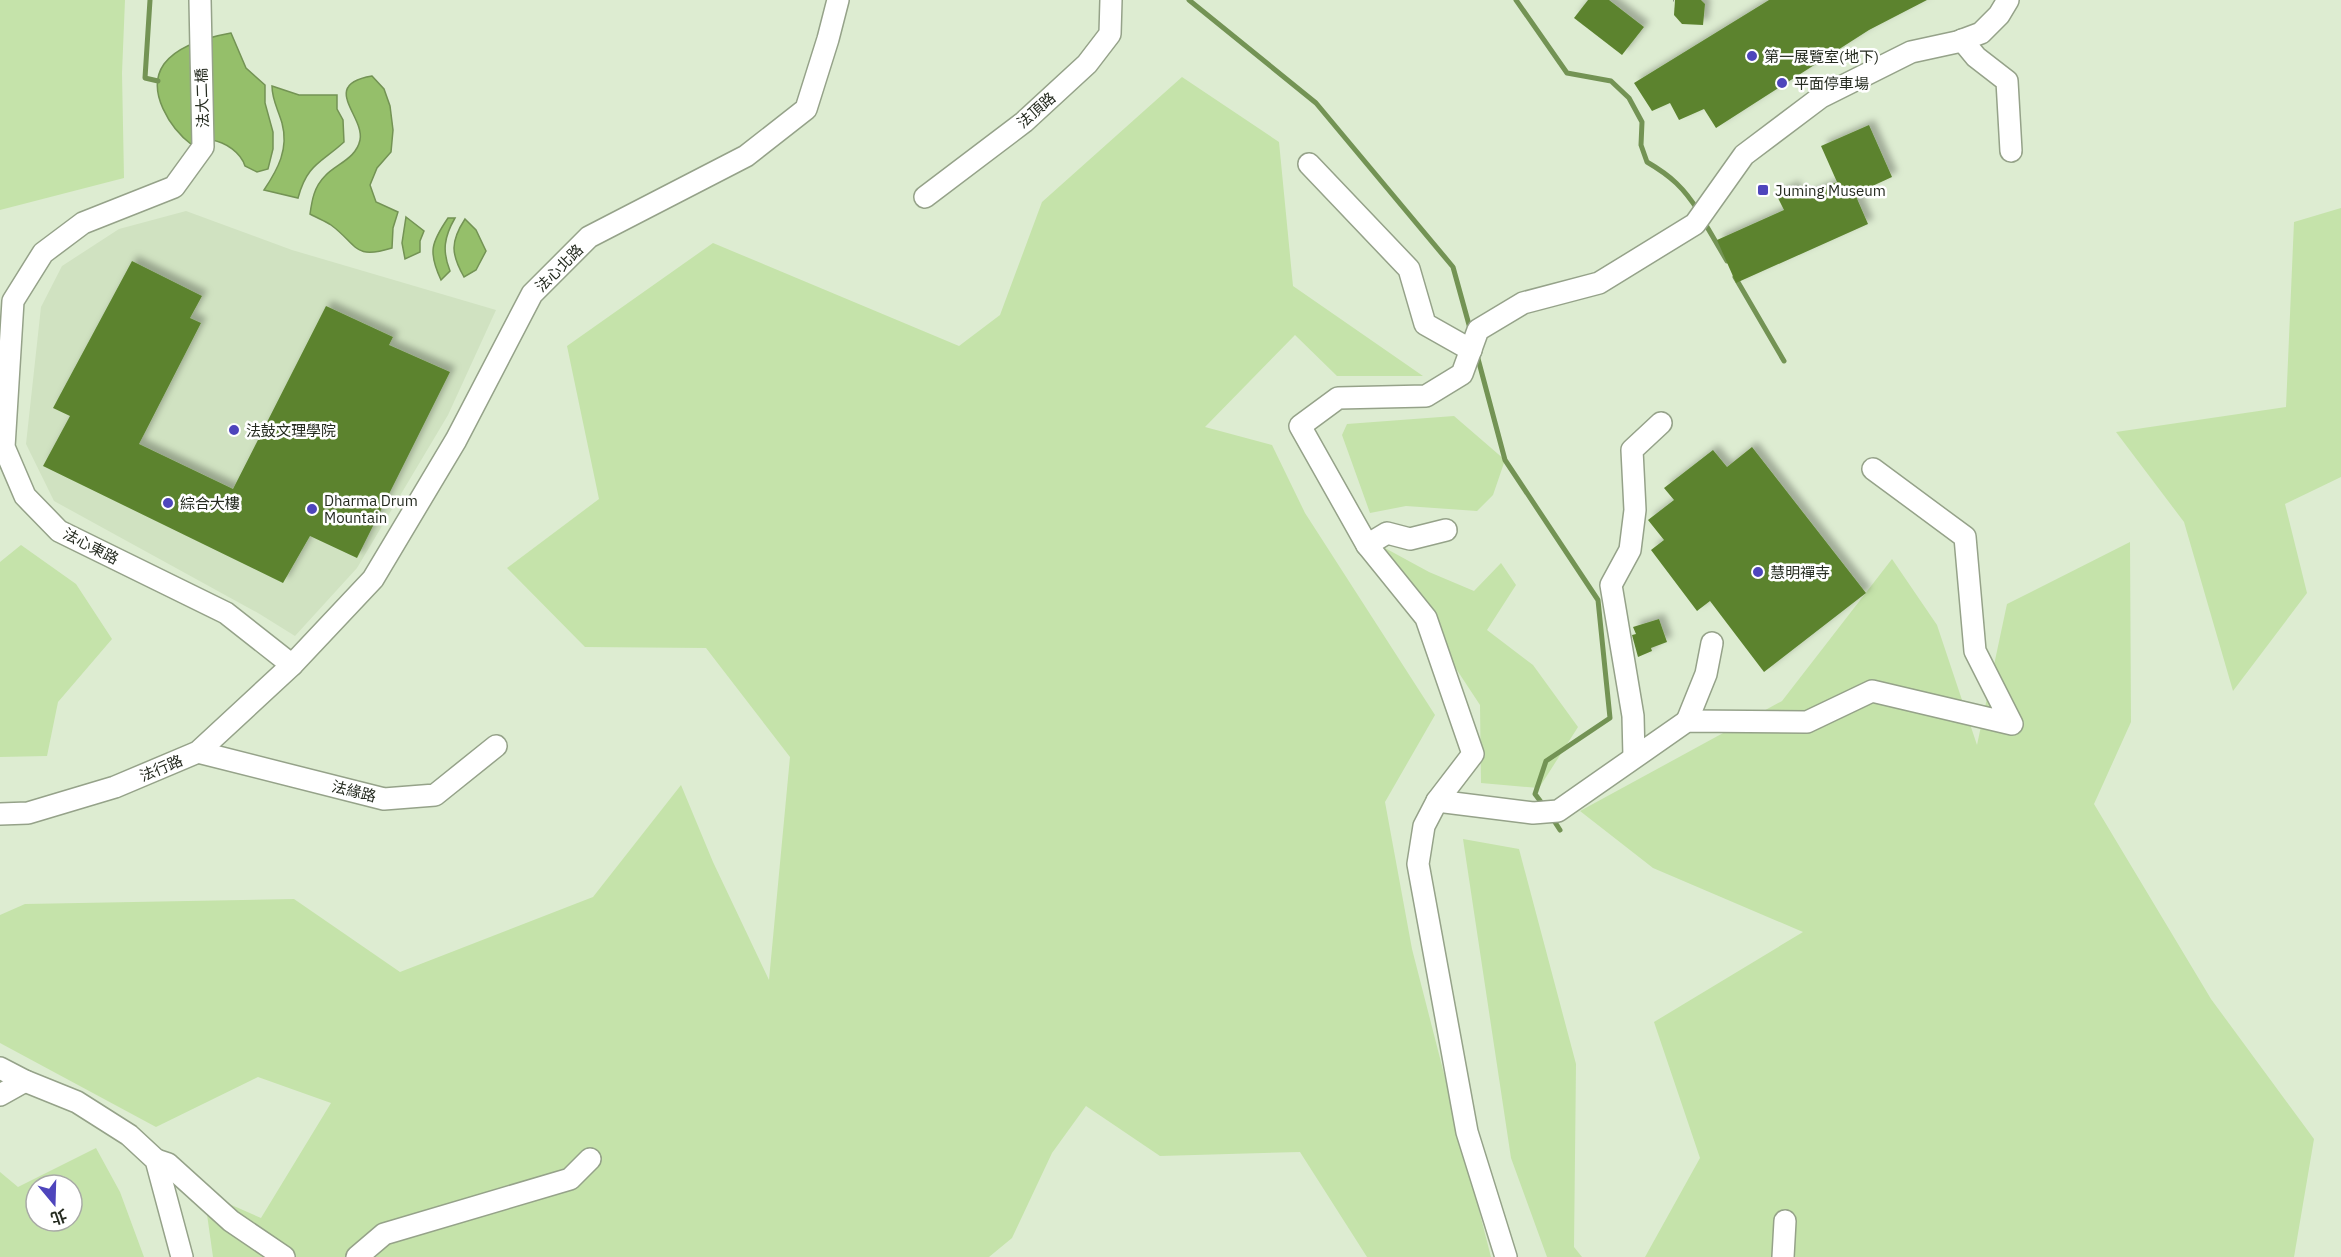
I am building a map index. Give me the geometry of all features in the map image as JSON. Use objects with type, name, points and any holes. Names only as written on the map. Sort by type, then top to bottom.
[{"type":"street","name":"法大二橋","points":[[174,187],[203,147],[200,0]]},
{"type":"street","name":"法心北路","points":[[292,665],[373,579],[456,440],[532,294],[589,237],[746,156],[806,109],[838,0]]},
{"type":"street","name":"法頂路","points":[[926,197],[1024,122],[1087,64],[1110,34],[1111,0]]},
{"type":"street","points":[[1506,1257],[1467,1132],[1418,864],[1424,826],[1437,801],[1473,754],[1426,618],[1367,544],[1300,426],[1338,398],[1426,396],[1462,374],[1478,330],[1523,303],[1599,283],[1695,224],[1744,155],[1821,97],[1911,52],[1981,33],[2000,15],[2008,0]]},
{"type":"street","points":[[1962,40],[1976,57],[2007,81],[2011,151]]},
{"type":"street","points":[[1309,164],[1409,269],[1425,324],[1471,350]]},
{"type":"street","name":"法心東路","points":[[174,187],[83,223],[43,253],[13,301],[4,447],[26,496],[59,531],[226,613],[292,665]]},
{"type":"street","points":[[1634,757],[1633,716],[1611,585],[1630,550],[1635,510],[1632,450],[1661,423]]},
{"type":"street","points":[[1687,721],[1807,722],[1872,691],[2012,724],[1975,651],[1965,537],[1873,469]]},
{"type":"street","points":[[1367,544],[1387,533],[1410,539],[1446,530]]},
{"type":"street","points":[[1437,801],[1533,813],[1558,811],[1687,721],[1706,674],[1712,643]]},
{"type":"street","name":"法行路","points":[[0,814],[28,813],[115,787],[198,752],[292,665]]},
{"type":"street","name":"法緣路","points":[[198,752],[384,799],[435,795],[496,746]]},
{"type":"street","points":[[0,1068],[77,1102],[129,1135],[156,1160],[168,1164],[231,1221],[284,1257]]},
{"type":"street","points":[[0,1095],[25,1081]]},
{"type":"street","points":[[357,1257],[384,1234],[570,1179],[590,1159]]},
{"type":"street","points":[[156,1160],[182,1257]]},
{"type":"street","points":[[1783,1257],[1785,1221]]},
{"type":"shaded area","points":[[0,0],[125,0],[122,73],[124,178],[0,210]]},
{"type":"shaded area","points":[[231,33],[246,68],[265,85],[265,103],[273,132],[273,149],[268,169],[257,172],[245,166],[232,149],[222,143],[209,140],[192,145],[169,119],[159,97],[157,86],[159,75],[170,57],[194,43]]},
{"type":"shaded area","points":[[372,76],[384,89],[390,106],[393,130],[391,152],[377,168],[370,185],[376,202],[398,212],[393,228],[392,248],[370,252],[357,249],[331,225],[310,214],[316,189],[321,180],[358,147],[360,131],[348,102],[346,94],[348,86],[356,80]]},
{"type":"shaded area","points":[[1182,77],[1279,142],[1293,286],[1423,376],[1337,376],[1295,335],[1205,427],[1272,445],[1305,513],[1435,715],[1385,802],[1412,949],[1491,1257],[1367,1257],[1300,1152],[1160,1156],[1086,1106],[1052,1153],[1012,1238],[989,1257],[213,1257],[204,1193],[261,1218],[331,1103],[258,1077],[156,1127],[0,1043],[0,915],[25,904],[294,899],[400,972],[593,897],[681,785],[713,862],[769,980],[790,757],[706,648],[585,647],[507,568],[599,499],[567,346],[713,243],[959,346],[1000,315],[1042,202]]},
{"type":"shaded area","points":[[272,86],[299,95],[337,95],[337,109],[343,120],[344,142],[310,171],[298,198],[264,190],[278,166],[284,141],[284,132]]},
{"type":"shaded area","points":[[2341,208],[2341,477],[2285,504],[2307,593],[2233,691],[2184,522],[2116,432],[2286,407],[2294,222]]},
{"type":"shaded area","name":"法鼓文理學院","points":[[186,211],[292,250],[496,310],[448,415],[357,568],[295,636],[258,613],[54,501],[26,444],[41,307],[62,266],[119,229]]},
{"type":"shaded area","points":[[406,217],[424,231],[420,241],[420,252],[405,259],[402,243]]},
{"type":"shaded area","points":[[448,218],[455,218],[448,231],[445,244],[450,271],[441,280],[434,262],[433,248]]},
{"type":"shaded area","points":[[465,219],[476,230],[486,251],[476,270],[464,277],[454,248],[460,227]]},
{"type":"shaded area","points":[[1454,416],[1505,460],[1493,495],[1477,511],[1406,506],[1370,513],[1342,435],[1347,424]]},
{"type":"shaded area","points":[[1372,541],[1429,572],[1474,591],[1501,563],[1516,585],[1487,630],[1533,665],[1578,727],[1539,788],[1481,783],[1480,705]]},
{"type":"shaded area","points":[[2130,542],[2131,722],[2094,804],[2211,999],[2314,1139],[2294,1257],[1645,1257],[1700,1158],[1654,1022],[1803,932],[1653,868],[1580,811],[1782,701],[1892,559],[1937,625],[1977,745],[2007,604]]},
{"type":"shaded area","points":[[21,545],[76,584],[112,639],[58,702],[47,756],[0,757],[0,562]]},
{"type":"shaded area","points":[[1463,839],[1519,849],[1576,1064],[1574,1247],[1582,1257],[1547,1257],[1511,1158]]},
{"type":"shaded area","points":[[96,1148],[120,1192],[144,1257],[0,1257],[0,1172],[18,1187],[24,1184],[24,1233],[84,1233],[84,1173],[46,1173]]},
{"type":"building","points":[[1588,0],[1609,0],[1644,27],[1622,55],[1574,18]]},
{"type":"building","points":[[1675,0],[1701,0],[1705,4],[1703,25],[1682,24],[1674,15]]},
{"type":"building","name":"第一展覽室(地下)","points":[[1769,0],[1927,0],[1869,30],[1716,128],[1704,109],[1679,120],[1670,103],[1652,111],[1634,83]]},
{"type":"building","points":[[1869,125],[1892,177],[1855,194],[1868,224],[1736,283],[1717,240],[1784,210],[1776,194],[1794,186],[1800,198],[1837,182],[1821,146]]},
{"type":"building","points":[[132,261],[202,296],[190,318],[201,323],[139,444],[233,489],[326,306],[393,337],[389,345],[450,372],[357,558],[310,536],[283,583],[43,466],[70,416],[53,408]]},
{"type":"building","name":"慧明禪寺","points":[[1752,447],[1866,593],[1764,672],[1710,601],[1697,611],[1651,550],[1664,540],[1648,520],[1674,500],[1664,488],[1713,450],[1727,467]]},
{"type":"building","points":[[1659,619],[1667,642],[1651,648],[1652,651],[1638,657],[1632,635],[1636,634],[1633,627]]},
{"type":"waterway","points":[[150,0],[145,78],[158,81]]},
{"type":"waterway","points":[[1189,0],[1316,103],[1453,267],[1471,332]]},
{"type":"waterway","points":[[1516,0],[1567,73],[1611,81],[1629,98],[1642,122],[1641,145],[1647,162],[1676,183],[1699,212]]},
{"type":"waterway","points":[[1703,220],[1727,261]]},
{"type":"waterway","points":[[1735,277],[1784,361]]},
{"type":"waterway","points":[[1477,355],[1505,460],[1598,600],[1610,718],[1546,761],[1535,794],[1544,806]]},
{"type":"waterway","points":[[1551,816],[1560,830]]},
{"type":"place","name":"第一展覽室(地下)","points":[[1752,56]]},
{"type":"place","name":"平面停車場","points":[[1782,83]]},
{"type":"place","name":"Juming Museum","points":[[1763,190]]},
{"type":"place","name":"法鼓文理學院","points":[[234,430]]},
{"type":"place","name":"綜合大樓","points":[[168,503]]},
{"type":"place","name":"Dharma Drum Mountain","points":[[312,509]]},
{"type":"place","name":"慧明禪寺","points":[[1758,572]]}]
